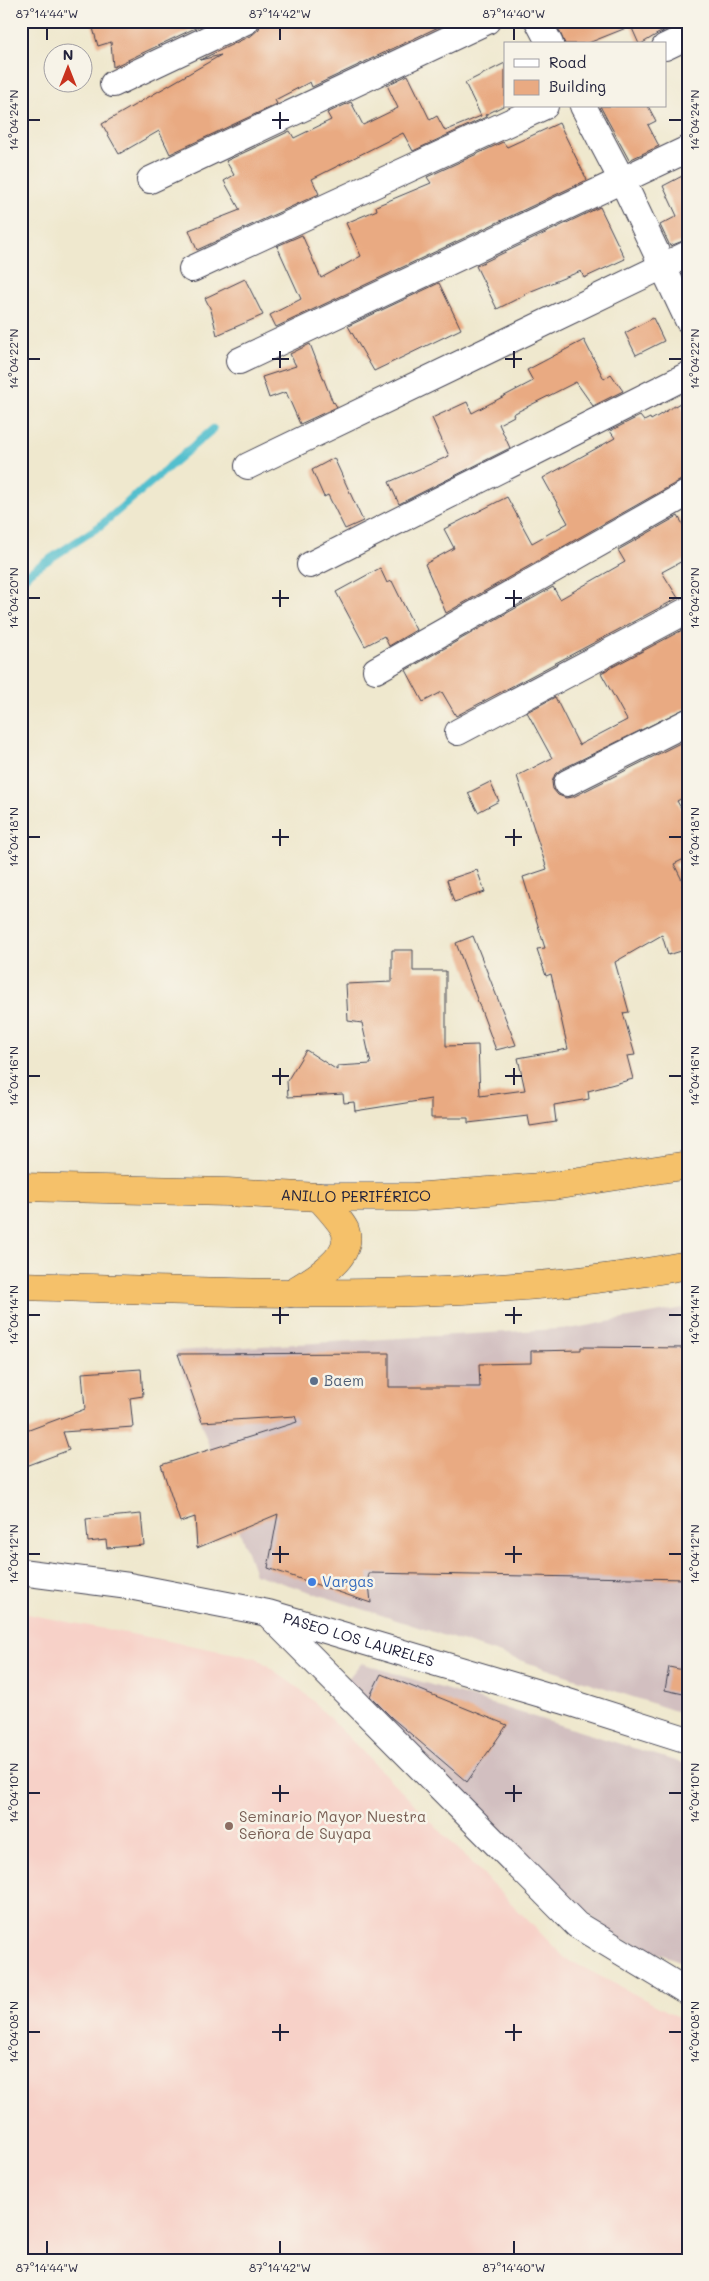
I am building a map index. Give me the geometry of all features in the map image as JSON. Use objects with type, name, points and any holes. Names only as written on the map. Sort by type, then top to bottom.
[{"type":"highway","name":"ANILLO PERIFÉRICO","points":[[21,1187],[413,1197],[553,1186],[688,1165]]},
{"type":"highway","points":[[290,1294],[326,1272],[345,1247],[345,1230],[319,1196]]},
{"type":"highway","points":[[21,1286],[290,1294],[458,1292],[560,1283],[688,1265]]},
{"type":"street","points":[[113,84],[246,21]]},
{"type":"street","points":[[150,180],[487,21]]},
{"type":"street","points":[[538,21],[549,42]]},
{"type":"street","points":[[666,47],[688,36]]},
{"type":"street","points":[[192,269],[541,108]]},
{"type":"street","points":[[583,108],[622,182],[688,320]]},
{"type":"street","points":[[239,361],[688,150]]},
{"type":"street","points":[[248,466],[688,254]]},
{"type":"street","points":[[310,565],[688,375]]},
{"type":"street","points":[[376,670],[688,494]]},
{"type":"street","points":[[458,732],[688,610]]},
{"type":"street","points":[[567,783],[688,722]]},
{"type":"street","name":"PASEO LOS LAURELES","points":[[21,1572],[129,1586],[268,1613],[565,1701],[688,1740]]},
{"type":"street","points":[[268,1613],[577,1925],[688,1992]]},
{"type":"shaded area","points":[[688,1307],[688,1715],[255,1574],[175,1351],[575,1328]]},
{"type":"shaded area","name":"Seminario Mayor Nuestra Señora de Suyapa","points":[[21,1613],[257,1658],[306,1694],[565,1958],[688,2022],[688,2260],[21,2260]]},
{"type":"shaded area","points":[[361,1663],[688,1765],[688,1964],[612,1936],[346,1681]]},
{"type":"building","points":[[91,21],[210,21],[113,67],[111,42],[98,46]]},
{"type":"building","points":[[261,21],[451,21],[312,87],[310,82],[275,100],[277,104],[170,154],[159,131],[119,154],[102,124],[221,55],[200,60],[252,35],[259,29]]},
{"type":"building","points":[[555,21],[688,21],[659,33],[644,42],[638,42],[631,26],[591,42],[564,42]]},
{"type":"building","points":[[504,64],[504,106],[485,115],[486,117],[413,151],[403,133],[312,179],[319,194],[197,250],[189,230],[240,210],[224,181],[234,175],[226,161],[290,131],[294,138],[331,120],[327,113],[351,102],[363,125],[398,108],[387,85],[408,75],[430,120],[437,116],[445,131],[481,116],[465,83]]},
{"type":"building","points":[[601,108],[649,108],[656,121],[648,125],[659,146],[629,160]]},
{"type":"building","points":[[559,123],[587,180],[276,327],[270,315],[301,299],[277,246],[302,235],[321,278],[361,256],[346,223],[377,210],[376,206],[431,183],[427,177],[503,142],[507,147]]},
{"type":"building","points":[[688,173],[688,239],[670,246],[660,225],[677,216],[663,186]]},
{"type":"building","points":[[600,207],[625,259],[584,278],[581,271],[524,294],[497,309],[476,266]]},
{"type":"building","points":[[245,279],[263,315],[217,335],[211,310],[205,298]]},
{"type":"building","points":[[439,283],[461,329],[374,371],[348,326]]},
{"type":"building","points":[[653,318],[664,341],[636,355],[625,333]]},
{"type":"building","points":[[584,340],[604,379],[611,374],[623,391],[593,406],[576,382],[513,414],[514,416],[499,424],[510,448],[399,504],[389,482],[449,456],[432,418],[467,402],[472,413],[533,381],[527,370]]},
{"type":"building","points":[[310,344],[333,403],[337,407],[300,424],[286,392],[269,398],[262,377],[296,366],[290,354]]},
{"type":"building","points":[[680,403],[688,417],[688,478],[681,480],[446,613],[425,564],[454,548],[444,529],[507,497],[532,543],[568,523],[543,478],[615,438],[610,431],[640,416],[644,421],[650,418],[651,420]]},
{"type":"building","points":[[334,458],[363,521],[345,529],[328,495],[324,497],[312,470]]},
{"type":"building","points":[[678,516],[688,533],[688,558],[662,572],[678,598],[456,716],[442,692],[423,702],[406,670],[553,587],[560,599],[625,562],[618,550]]},
{"type":"building","points":[[380,568],[387,583],[392,581],[416,630],[389,646],[384,636],[365,646],[336,592]]},
{"type":"building","points":[[688,627],[688,707],[560,770],[555,774],[552,782],[553,789],[558,795],[566,798],[573,797],[688,739],[688,795],[677,801],[688,820],[688,857],[674,864],[684,884],[682,885],[688,901],[688,949],[668,955],[662,935],[615,962],[629,1012],[623,1013],[635,1055],[627,1056],[633,1079],[588,1091],[589,1099],[554,1105],[556,1122],[530,1126],[528,1116],[468,1123],[468,1118],[431,1118],[431,1099],[355,1111],[354,1102],[344,1103],[343,1094],[288,1097],[287,1081],[306,1050],[337,1070],[337,1066],[371,1064],[362,1023],[348,1021],[346,984],[392,982],[392,950],[413,950],[413,971],[446,971],[446,1046],[478,1045],[480,1096],[525,1090],[518,1058],[568,1049],[551,974],[546,976],[537,949],[545,948],[523,877],[547,869],[517,776],[552,758],[527,712],[555,697],[579,745],[627,720],[601,673]]},
{"type":"building","points":[[490,782],[499,801],[478,812],[468,793]]},
{"type":"building","points":[[477,870],[485,892],[454,902],[447,880]]},
{"type":"building","points":[[473,936],[516,1045],[496,1050],[456,943]]},
{"type":"building","points":[[581,1347],[688,1348],[687,1579],[368,1573],[371,1603],[268,1568],[278,1514],[197,1548],[195,1517],[180,1522],[161,1465],[297,1422],[295,1416],[202,1422],[178,1354],[389,1353],[389,1387],[480,1387],[479,1364],[531,1363],[531,1351],[581,1350]]},
{"type":"building","points":[[141,1369],[143,1396],[130,1398],[133,1427],[63,1432],[69,1450],[21,1468],[21,1433],[85,1409],[82,1373]]},
{"type":"building","points":[[141,1514],[144,1545],[107,1548],[106,1540],[88,1542],[86,1519]]},
{"type":"building","points":[[669,1667],[688,1671],[688,1695],[665,1690]]},
{"type":"building","points":[[381,1674],[507,1725],[467,1782],[392,1718],[370,1696]]},
{"type":"waterway","points":[[21,581],[30,572],[100,526],[213,429]]},
{"type":"place","name":"Baem","points":[[314,1381]]},
{"type":"place","name":"Vargas","points":[[312,1582]]},
{"type":"place","name":"Seminario Mayor Nuestra Señora de Suyapa","points":[[229,1826]]}]
